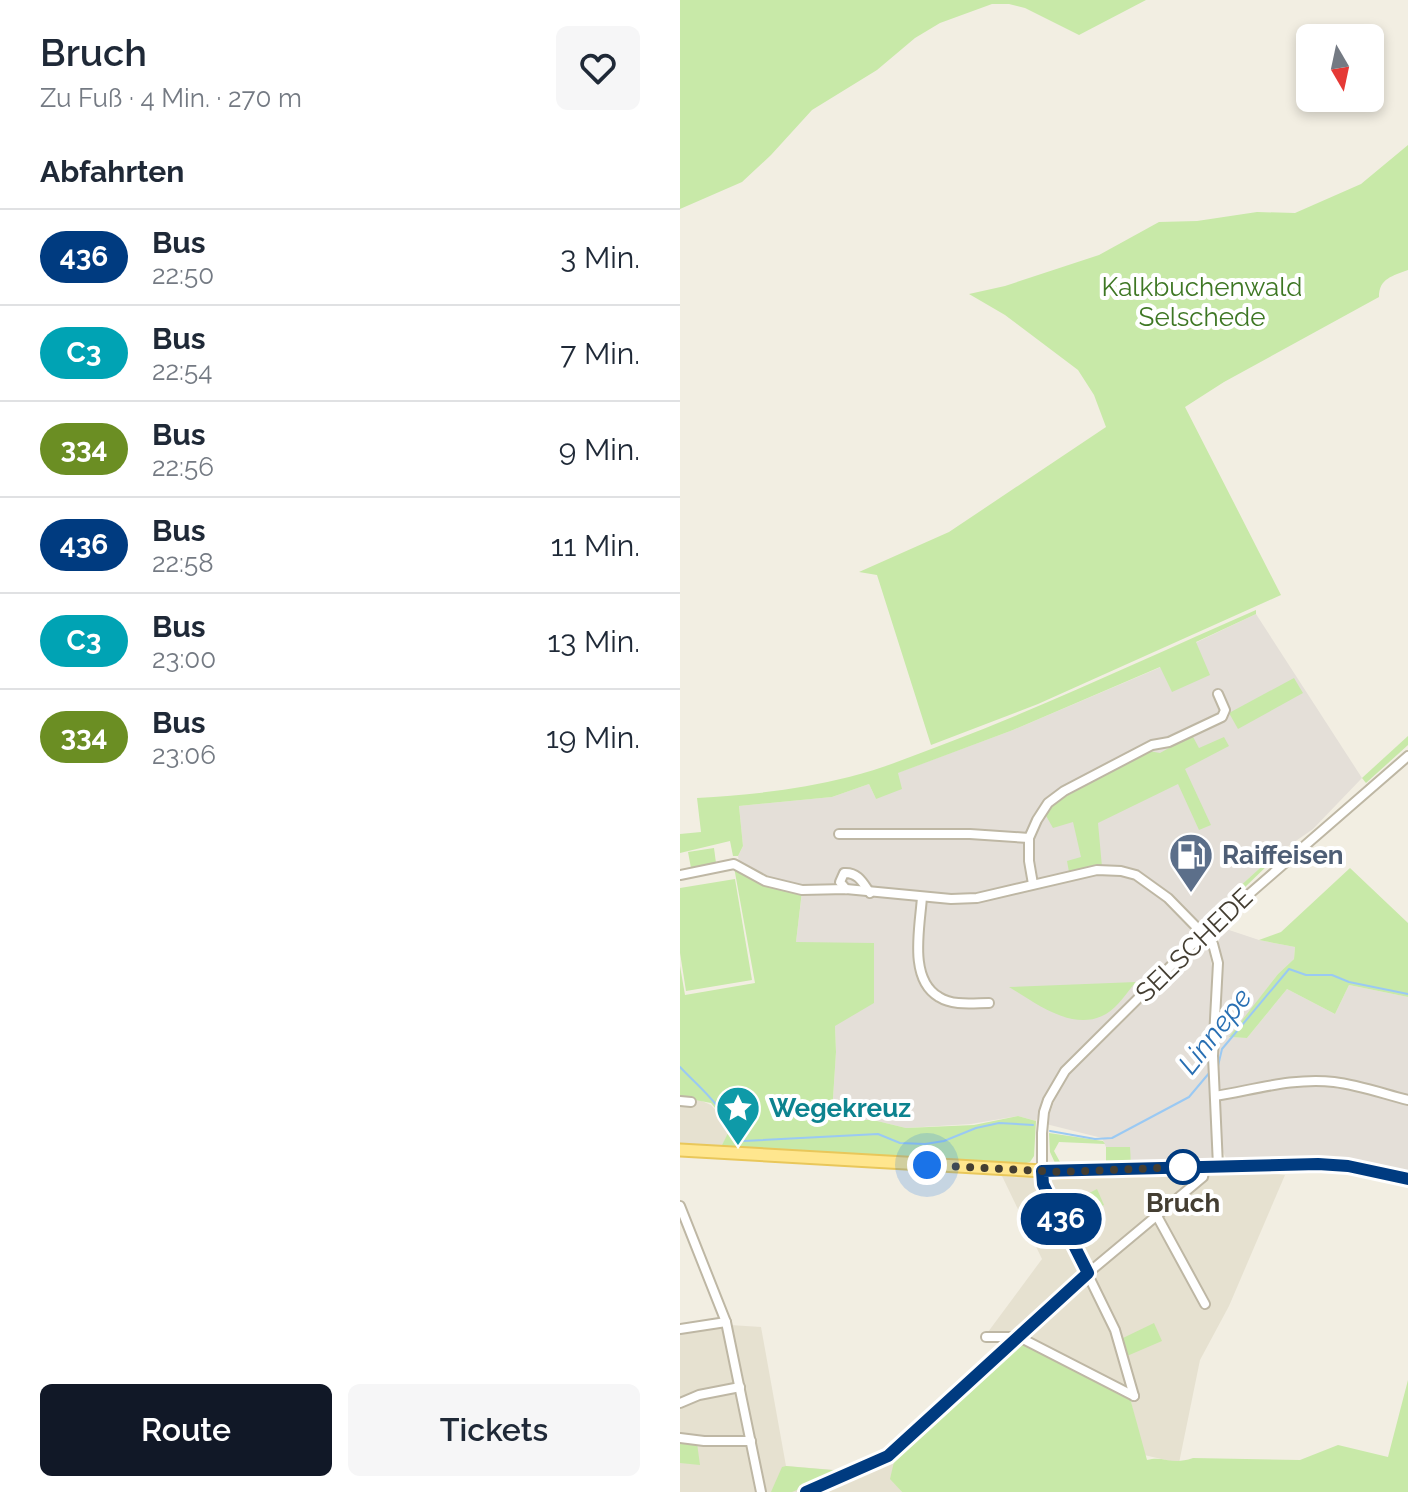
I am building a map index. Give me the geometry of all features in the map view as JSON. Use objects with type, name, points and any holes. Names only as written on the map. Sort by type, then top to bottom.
[{"type":"main road","points":[[680,1150],[1042,1171],[1335,1164],[1408,1179]]},
{"type":"street","points":[[1033,884],[1029,838],[1048,803],[1064,791],[1152,745],[1169,742],[1222,717],[1225,710],[1218,694]]},
{"type":"street","name":"SELSCHEDE","points":[[1042,1171],[1044,1112],[1065,1071],[1202,935],[1408,756]]},
{"type":"street","points":[[839,834],[970,834],[1029,838]]},
{"type":"street","points":[[680,875],[734,864],[765,881],[802,890],[846,889],[922,897],[977,898],[1097,870],[1136,875],[1168,898],[1213,944],[1218,963],[1213,1060],[1218,1166]]},
{"type":"street","points":[[846,889],[840,882],[841,877],[844,873],[852,872],[870,893]]},
{"type":"street","points":[[922,897],[918,964],[930,989],[954,1003],[989,1003]]},
{"type":"street","points":[[1215,1096],[1323,1081],[1408,1100]]},
{"type":"street","points":[[680,1101],[691,1102]]},
{"type":"street","points":[[806,1492],[888,1456],[1088,1273],[1203,1177],[1205,1167]]},
{"type":"street","points":[[986,1337],[1019,1337],[1134,1396],[1120,1342],[1043,1184],[1042,1171]]},
{"type":"street","points":[[680,1206],[726,1322],[761,1492]]},
{"type":"street","points":[[1157,1216],[1205,1304]]},
{"type":"street","points":[[680,1329],[726,1322]]},
{"type":"street","points":[[680,1403],[699,1395],[740,1387]]},
{"type":"street","points":[[680,1438],[751,1441]]},
{"type":"shaded area","points":[[1256,614],[1362,778],[1313,829],[1270,859],[1218,906],[1166,966],[1065,1068],[1050,1087],[1036,1121],[1018,1116],[971,1124],[906,1128],[873,1120],[836,1121],[832,1115],[835,1026],[796,942],[802,892],[768,879],[739,862],[738,856],[743,846],[739,806],[832,797],[869,784],[876,799],[897,773],[1013,730],[1161,667],[1172,691],[1195,643]]},
{"type":"shaded area","points":[[1220,927],[1259,940],[1295,947],[1294,959],[1278,974],[1230,1037],[1247,1038],[1287,989],[1335,1014],[1349,985],[1408,997],[1408,1173],[1340,1159],[1229,1161],[1226,1158],[1222,1150],[1213,1026]]},
{"type":"shaded area","points":[[1199,946],[1209,949],[1212,967],[1209,1049],[1214,1156],[1202,1163],[1131,1164],[1129,1147],[1106,1147],[1102,1138],[1046,1124],[1061,1083],[1088,1052]]},
{"type":"shaded area","points":[[680,1097],[695,1098],[711,1105],[731,1128],[718,1153],[680,1153]]},
{"type":"shaded area","points":[[1253,1172],[1285,1175],[1229,1306],[1200,1360],[1179,1463],[1144,1455],[1130,1398],[1024,1341],[987,1338],[988,1332],[1042,1259],[1002,1176]]},
{"type":"shaded area","points":[[730,1325],[761,1327],[786,1466],[859,1472],[896,1453],[891,1479],[902,1492],[680,1492],[680,1333]]},
{"type":"green space","points":[[680,0],[1146,0],[1079,35],[1025,8],[1009,4],[992,4],[940,23],[915,38],[877,70],[812,110],[742,182],[680,209]]},
{"type":"green space","name":"Kalkbuchenwald Selschede","points":[[1408,145],[1408,270],[1384,282],[1379,297],[1224,382],[1185,407],[1281,595],[1038,704],[931,745],[877,575],[859,572],[949,532],[1106,427],[1094,395],[1078,370],[1005,315],[969,294],[1005,286],[1099,255],[1159,222],[1197,221],[1257,212],[1295,213],[1361,184]]},
{"type":"green space","points":[[1256,610],[1256,614],[1196,642],[1210,675],[1172,692],[1160,667],[1013,730],[898,773],[902,789],[876,799],[869,784],[832,797],[739,806],[743,846],[738,856],[733,856],[730,841],[680,853],[680,834],[701,832],[697,798],[792,789],[886,766],[1025,712]]},
{"type":"green space","points":[[1294,678],[1303,693],[1238,729],[1229,713]]},
{"type":"green space","points":[[1192,735],[1199,748],[1224,737],[1229,746],[1185,769],[1211,825],[1199,830],[1178,784],[1098,823],[1102,867],[1069,872],[1067,861],[1081,857],[1073,822],[1053,828],[1045,814],[1052,804],[1149,751],[1160,753]]},
{"type":"green space","points":[[1408,736],[1408,745],[1366,783],[1362,778]]},
{"type":"green space","points":[[714,848],[716,863],[691,868],[688,852]]},
{"type":"green space","points":[[1270,859],[1271,862],[1213,918],[1211,916],[1218,906]]},
{"type":"green space","points":[[734,867],[802,891],[796,942],[874,943],[874,1003],[835,1026],[832,1114],[836,1120],[873,1120],[906,1128],[974,1125],[1018,1116],[1036,1121],[1034,1156],[1030,1162],[1016,1166],[720,1149],[731,1127],[711,1103],[680,1097],[680,966],[685,995],[755,983]]},
{"type":"green space","points":[[1350,868],[1408,923],[1408,997],[1349,985],[1335,1014],[1287,989],[1247,1038],[1229,1037],[1278,974],[1294,959],[1295,947],[1259,940],[1281,932]]},
{"type":"green space","points":[[735,879],[752,980],[686,991],[680,953],[680,888]]},
{"type":"green space","points":[[1136,982],[1106,1014],[1081,1020],[1055,1014],[1009,987]]},
{"type":"green space","points":[[1049,1133],[1103,1141],[1105,1144],[1059,1142],[1054,1151],[1060,1162],[1055,1163],[1050,1152]]},
{"type":"green space","points":[[1106,1147],[1130,1147],[1131,1164],[1106,1165]]},
{"type":"green space","points":[[1097,1189],[1104,1205],[1067,1222],[1060,1208]]},
{"type":"green space","points":[[1154,1323],[1162,1341],[1127,1356],[1123,1338]]},
{"type":"green space","points":[[1020,1341],[1130,1398],[1147,1460],[1300,1460],[1338,1445],[1388,1457],[1408,1380],[1408,1492],[902,1492],[890,1479],[896,1453]]},
{"type":"green space","points":[[680,1440],[697,1443],[700,1465],[680,1463]]},
{"type":"green space","points":[[782,1467],[843,1471],[792,1492],[771,1492]]},
{"type":"waterway","name":"Linnepe","points":[[1218,1066],[1222,1049],[1289,969],[1306,975],[1332,975],[1349,982],[1408,994]]},
{"type":"waterway","name":"Linnepe","points":[[680,1067],[720,1110],[732,1131],[744,1141],[878,1134],[900,1143],[925,1144],[999,1123],[1033,1125]]},
{"type":"waterway","name":"Linnepe","points":[[1050,1131],[1095,1139],[1112,1138],[1189,1097],[1210,1072]]},
{"type":"bus line","name":"436","points":[[806,1492],[888,1456],[1088,1273],[1043,1184],[1042,1171],[1335,1164],[1408,1179]]},
{"type":"place","name":"Raiffeisen","points":[[1191,894]]},
{"type":"place","name":"Wegekreuz","points":[[738,1147]]},
{"type":"place","name":"Bruch","points":[[1183,1167]]},
{"type":"route","points":[[927,1165],[1061,1172],[1183,1167]]}]
